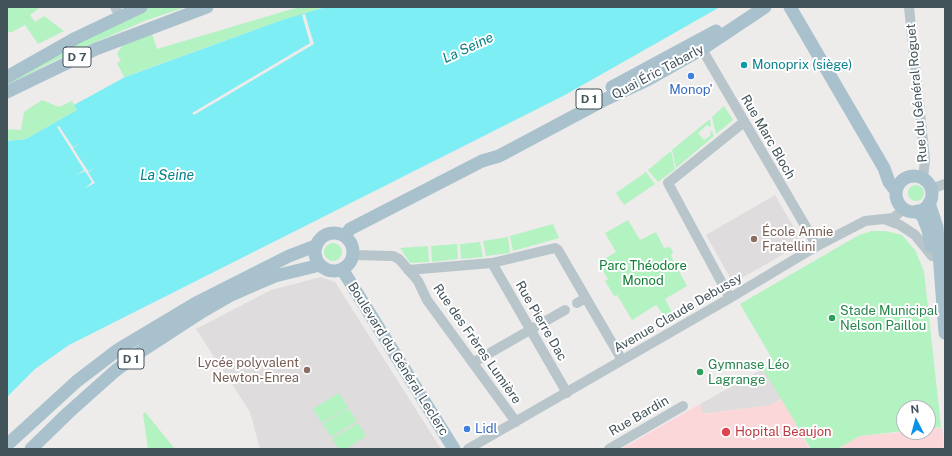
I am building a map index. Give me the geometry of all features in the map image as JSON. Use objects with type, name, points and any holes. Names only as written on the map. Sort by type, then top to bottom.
[{"type":"main road","name":"D 7","points":[[7,77],[76,38],[118,12],[141,7]]},
{"type":"main road","name":"D 7","points":[[7,92],[96,49],[207,7]]},
{"type":"main road","name":"Quai Éric Tabarly","points":[[482,161],[495,149],[700,45],[757,7]]},
{"type":"main road","name":"Quai Éric Tabarly","points":[[345,236],[350,229],[482,161],[499,156],[531,139],[765,7]]},
{"type":"main road","points":[[793,12],[884,168],[899,186],[898,202],[904,209],[917,211],[924,208],[929,203]]},
{"type":"main road","points":[[7,66],[65,40],[76,38]]},
{"type":"main road","points":[[899,186],[912,176],[923,178],[931,189],[929,203],[937,227],[941,296],[945,333]]},
{"type":"main road","points":[[917,211],[923,217],[928,230],[941,296]]},
{"type":"main road","points":[[337,233],[345,236],[351,244],[352,255],[350,261],[342,269],[334,271],[326,269],[320,265],[316,259],[315,246],[320,238],[328,234],[337,233]]},
{"type":"main road","points":[[7,445],[77,381],[119,349],[202,300],[289,256],[315,246]]},
{"type":"main road","name":"D 1","points":[[31,449],[114,371],[140,352],[229,296],[275,276],[320,265]]},
{"type":"main road","name":"Boulevard du Général Leclerc","points":[[342,269],[454,449]]},
{"type":"street","name":"Rue du Général Roguet","points":[[909,7],[925,160],[923,178]]},
{"type":"street","name":"Rue Marc Bloch","points":[[700,45],[817,246]]},
{"type":"street","points":[[730,298],[668,183],[744,122]]},
{"type":"street","points":[[931,189],[945,184]]},
{"type":"street","name":"Avenue Claude Debussy","points":[[468,449],[567,393],[817,246],[864,221],[893,218],[904,209]]},
{"type":"street","points":[[884,219],[900,225],[915,235],[932,256]]},
{"type":"street","points":[[408,270],[492,263],[555,248],[558,250],[622,360]]},
{"type":"street","name":"Rue des Frères Lumière","points":[[352,255],[393,256],[399,258],[418,281],[428,300],[516,422]]},
{"type":"street","name":"Rue Pierre Dac","points":[[492,263],[567,393]]},
{"type":"street","name":"Rue des Frères Lumière","points":[[418,281],[423,269]]},
{"type":"street","points":[[577,303],[586,298]]},
{"type":"street","points":[[474,362],[565,310]]},
{"type":"street","name":"Rue Bardin","points":[[609,449],[682,406]]},
{"type":"shaded area","name":"École Annie Fratellini","points":[[775,195],[803,243],[733,283],[706,235]]},
{"type":"shaded area","name":"Lycée polyvalent Newton-Enrea","points":[[321,277],[335,282],[441,449],[260,449],[250,412],[196,329],[271,290]]},
{"type":"shaded area","points":[[763,369],[782,398],[771,405],[702,414],[700,404]]},
{"type":"shaded area","name":"Hopital Beaujon","points":[[782,399],[810,449],[621,449],[700,404],[703,414],[771,405]]},
{"type":"shaded area","name":"Hopital Beaujon","points":[[936,428],[942,428],[944,449],[838,449],[859,436],[896,433],[896,440],[936,440]]},
{"type":"green space","points":[[7,7],[41,7],[30,15],[35,22],[44,16],[64,31],[38,44],[25,25],[12,32],[7,32]]},
{"type":"green space","points":[[150,7],[186,7],[147,20],[91,44],[46,65],[7,86],[7,82],[58,53]]},
{"type":"green space","points":[[299,7],[326,7],[282,20],[124,77],[117,63],[121,61],[117,54],[122,46],[152,34],[157,49]]},
{"type":"green space","points":[[42,100],[59,107],[72,101],[77,110],[26,139],[7,141],[7,129],[21,130],[24,112]]},
{"type":"green space","points":[[724,106],[733,120],[716,134],[712,117]]},
{"type":"green space","points":[[710,119],[711,126],[709,127],[707,125],[698,133],[704,140],[711,135],[710,132],[712,131],[714,136],[676,168],[672,150]]},
{"type":"green space","points":[[671,151],[675,169],[658,182],[648,170]]},
{"type":"green space","points":[[646,172],[655,184],[624,205],[616,193]]},
{"type":"green space","points":[[913,185],[919,185],[924,190],[922,199],[919,201],[913,201],[908,196],[908,190]]},
{"type":"green space","name":"Parc Théodore Monod","points":[[628,220],[640,240],[656,232],[664,248],[670,247],[673,252],[671,256],[687,286],[665,299],[675,318],[668,321],[656,305],[632,320],[617,295],[614,296],[605,281],[608,279],[598,263],[616,252],[605,233]]},
{"type":"green space","points":[[553,224],[559,238],[513,251],[510,236]]},
{"type":"green space","points":[[872,231],[886,231],[902,235],[915,250],[924,271],[941,427],[936,428],[936,400],[896,400],[896,432],[860,436],[837,449],[811,449],[763,369],[774,362],[740,304],[859,235]]},
{"type":"green space","points":[[508,237],[510,253],[486,256],[483,241]]},
{"type":"green space","points":[[480,242],[483,257],[461,259],[460,244]]},
{"type":"green space","points":[[333,243],[339,246],[342,252],[339,258],[333,261],[327,258],[324,252],[327,246]]},
{"type":"green space","points":[[457,244],[458,259],[432,262],[431,246]]},
{"type":"green space","points":[[428,246],[429,262],[410,263],[400,248]]},
{"type":"green space","points":[[339,393],[348,407],[322,423],[313,409]]},
{"type":"green space","points":[[348,408],[357,421],[331,437],[323,424]]},
{"type":"green space","points":[[145,412],[175,449],[148,449],[143,414]]},
{"type":"green space","points":[[358,423],[366,436],[346,449],[339,449],[332,439]]},
{"type":"water","name":"La Seine","points":[[326,7],[720,7],[565,95],[69,345],[35,369],[7,397],[7,141],[26,139],[77,110],[74,105],[125,77],[282,20]]},
{"type":"pier","points":[[305,14],[314,44],[194,115],[192,113],[310,43],[302,15]]},
{"type":"pier","points":[[59,126],[73,147],[81,143],[73,148],[88,171],[95,168],[88,172],[95,183],[85,188],[92,182],[85,171],[76,175],[84,170],[57,127]]},
{"type":"place","name":"Monoprix (siège)","points":[[744,65]]},
{"type":"place","name":"Monop'","points":[[691,76]]},
{"type":"place","name":"École Annie Fratellini","points":[[754,239]]},
{"type":"place","name":"Stade Municipal Nelson Paillou","points":[[832,318]]},
{"type":"place","name":"Lycée polyvalent Newton-Enrea","points":[[307,370]]},
{"type":"place","name":"Gymnase Léo Lagrange","points":[[700,372]]},
{"type":"place","name":"Lidl","points":[[467,429]]},
{"type":"place","name":"Hopital Beaujon","points":[[726,432]]}]
